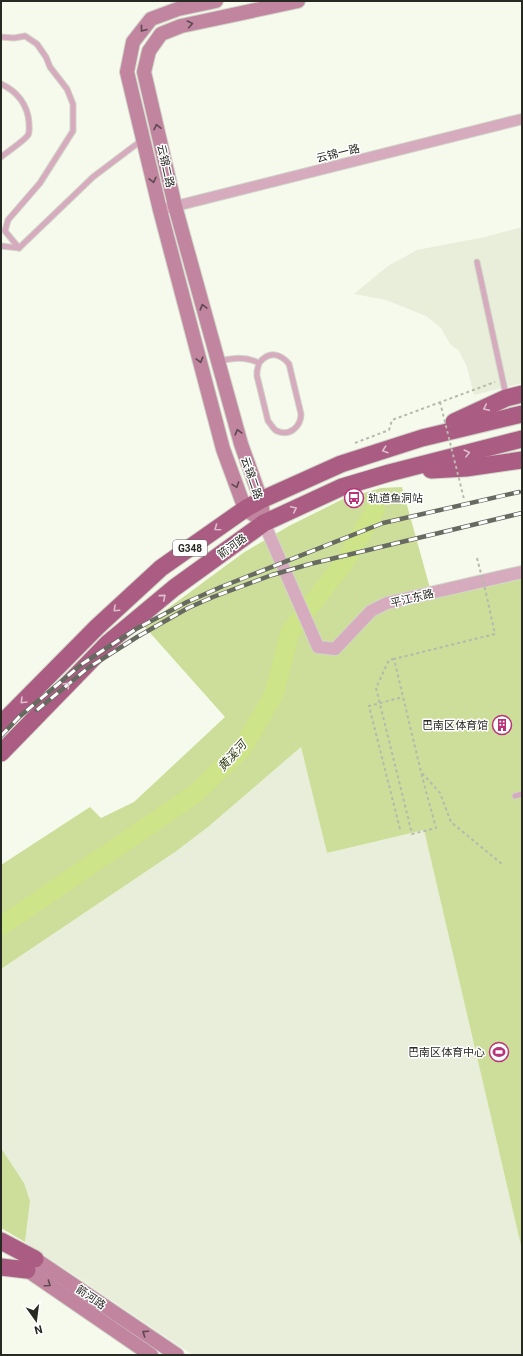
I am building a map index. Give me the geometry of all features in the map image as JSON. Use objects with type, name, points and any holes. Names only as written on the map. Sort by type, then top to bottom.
[{"type":"highway","points":[[422,438],[514,396]]},
{"type":"highway","name":"箭河路","points":[[1,724],[97,627],[161,568],[245,509],[261,500],[341,464],[422,438],[522,414]]},
{"type":"highway","name":"箭河路","points":[[1,753],[108,642],[174,588],[264,523],[342,487],[389,473],[522,439]]},
{"type":"highway","points":[[389,473],[466,468],[522,460]]},
{"type":"highway","points":[[1,1241],[31,1264]]},
{"type":"highway","points":[[1,1267],[31,1264]]},
{"type":"main road","name":"云锦二路","points":[[216,1],[178,9],[151,19],[133,42],[128,72],[160,210],[223,449],[245,509],[264,523]]},
{"type":"main road","name":"云锦二路","points":[[264,523],[261,500],[241,444],[175,206],[144,72],[148,51],[161,34],[181,26],[298,1]]},
{"type":"main road","name":"箭河路","points":[[1,1248],[31,1264],[178,1355]]},
{"type":"main road","name":"箭河路","points":[[1,1262],[31,1264],[151,1355]]},
{"type":"street","name":"云锦一路","points":[[160,210],[522,119]]},
{"type":"street","name":"平江东路","points":[[264,523],[318,647],[335,649],[371,611],[387,603],[522,572]]},
{"type":"lane","points":[[1,37],[14,38],[25,36],[37,44],[46,57],[50,67],[67,89],[73,104],[73,131],[40,183],[8,220],[6,231],[19,248]]},
{"type":"lane","points":[[1,84],[6,86],[21,98],[28,114],[29,128],[28,135],[1,157]]},
{"type":"lane","points":[[19,248],[93,177],[143,139]]},
{"type":"lane","points":[[1,246],[19,248]]},
{"type":"lane","points":[[477,262],[502,379],[514,396]]},
{"type":"lane","points":[[270,355],[279,355],[289,364],[301,414],[301,420],[291,432],[277,431],[268,421],[257,376],[259,363],[270,355]]},
{"type":"lane","points":[[218,361],[237,358],[251,359],[259,363]]},
{"type":"lane","points":[[515,796],[522,794]]},
{"type":"path","points":[[355,443],[389,430],[392,420],[502,379]]},
{"type":"path","points":[[440,402],[464,499]]},
{"type":"path","points":[[394,659],[436,828],[412,834],[376,688],[389,660],[496,634],[477,558]]},
{"type":"path","points":[[400,829],[369,706],[403,697]]},
{"type":"path","points":[[421,772],[440,793],[451,822],[503,865]]},
{"type":"shaded area","points":[[522,227],[522,383],[474,395],[467,367],[459,351],[450,344],[441,328],[426,316],[386,300],[354,294],[388,266],[417,250],[485,237]]},
{"type":"shaded area","points":[[301,747],[327,853],[424,830],[522,1250],[522,1355],[193,1355],[25,1242],[30,1201],[24,1183],[1,1148],[1,969],[175,852],[208,827]]},
{"type":"green space","points":[[402,487],[433,599],[522,579],[522,1250],[424,830],[327,853],[301,747],[208,827],[175,852],[1,969],[1,865],[90,807],[101,818],[134,802],[225,717],[144,626],[243,553],[289,526],[343,499],[381,488]]},
{"type":"green space","points":[[1,1148],[24,1183],[30,1201],[25,1242],[1,1228]]},
{"type":"waterway","name":"黄溪河","points":[[1,926],[195,794],[242,749],[274,694],[290,632],[346,560],[375,510]]},
{"type":"railway","points":[[1,736],[19,717],[82,664],[136,629],[187,602],[221,587],[383,523],[519,492]]},
{"type":"railway","points":[[37,710],[88,668],[137,637],[188,608],[213,597],[272,575],[310,564],[522,513]]},
{"type":"place","name":"轨道鱼洞站","points":[[354,498]]},
{"type":"place","name":"巴南区体育馆","points":[[502,725]]},
{"type":"place","name":"巴南区体育中心","points":[[499,1052]]}]
